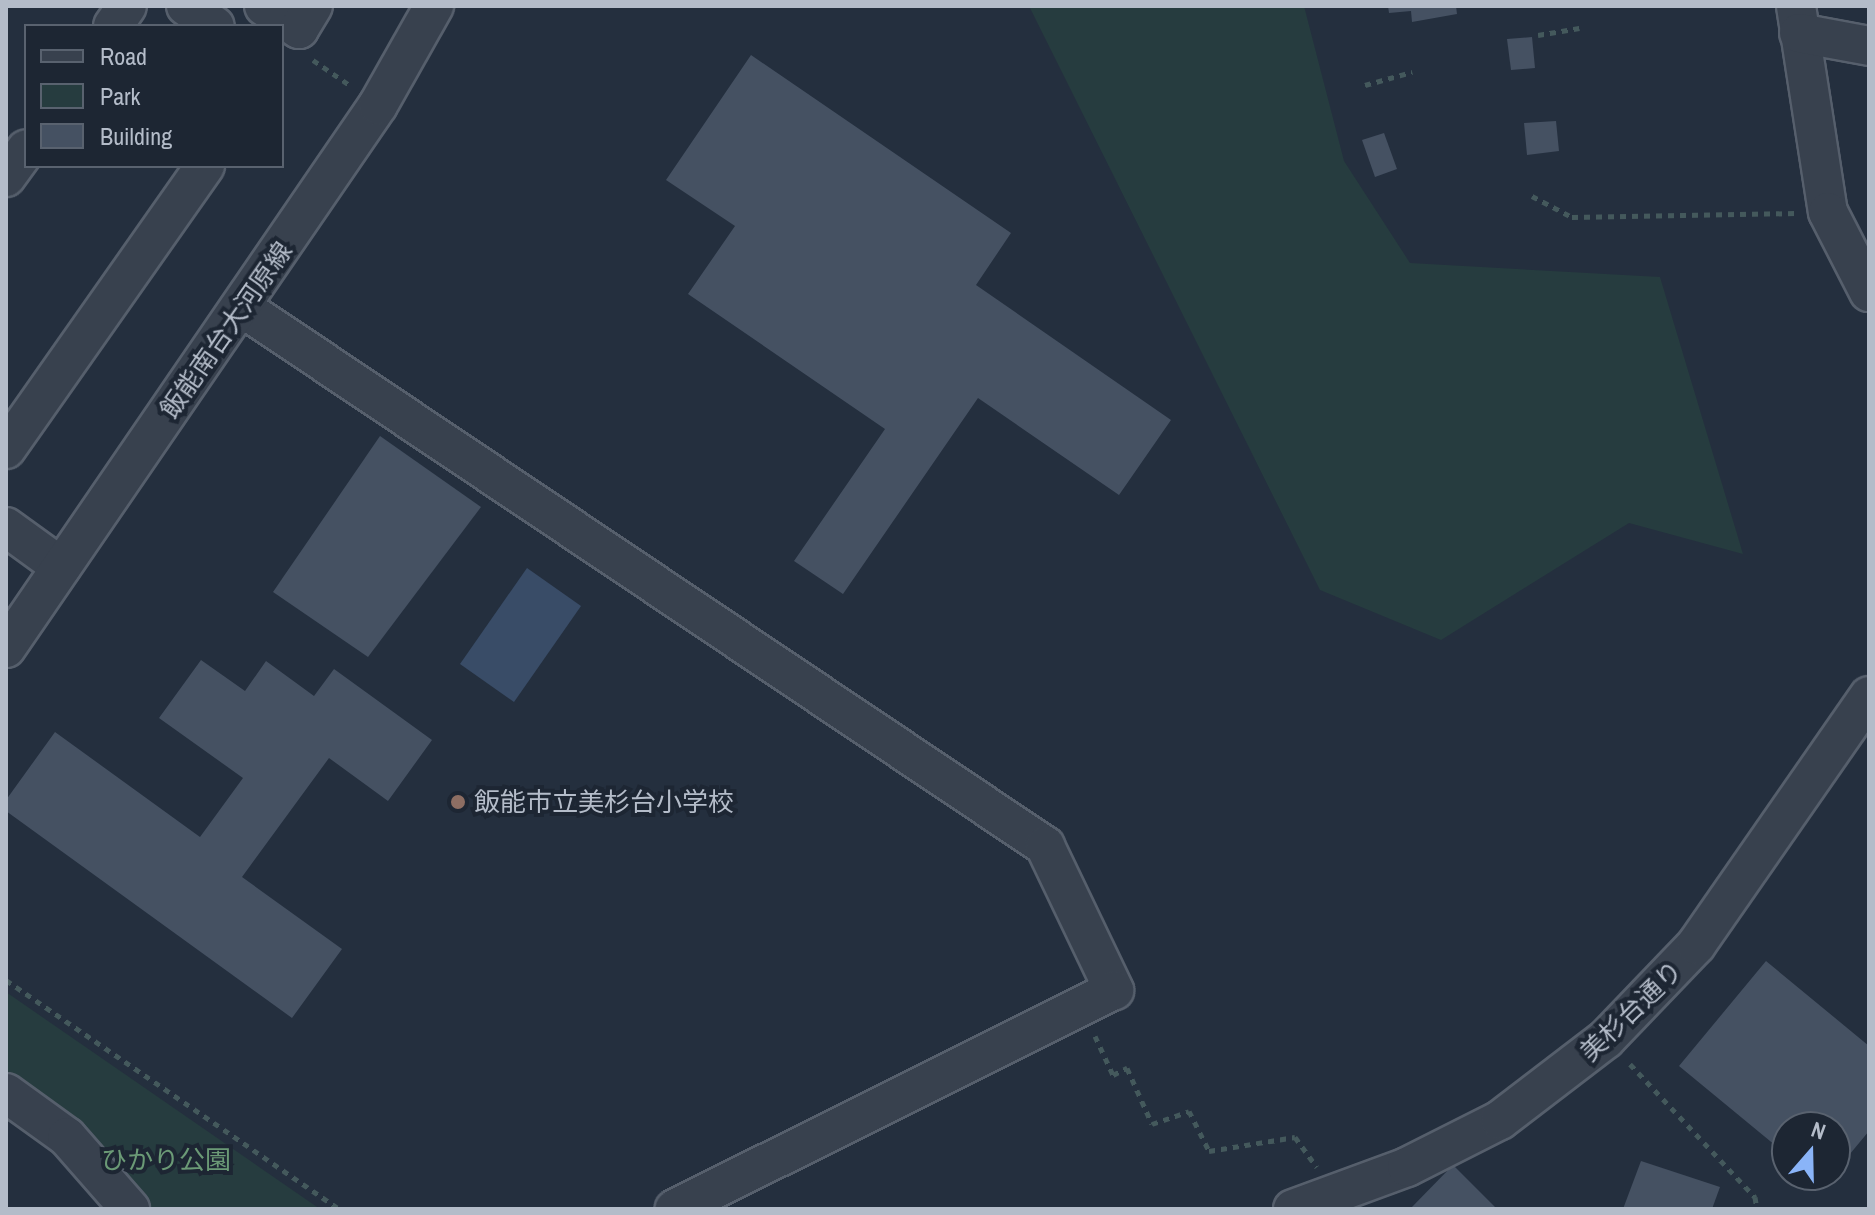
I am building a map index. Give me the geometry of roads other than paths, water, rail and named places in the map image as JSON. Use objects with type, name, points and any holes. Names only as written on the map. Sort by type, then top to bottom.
[{"type":"street","points":[[114,24],[127,6]]},
{"type":"street","points":[[186,6],[212,24]]},
{"type":"street","points":[[264,6],[299,29],[313,6]]},
{"type":"street","name":"飯能南台大河原線","points":[[6,648],[243,308],[378,105],[434,6]]},
{"type":"street","points":[[1869,46],[1797,19],[1828,212],[1869,292]]},
{"type":"street","points":[[6,177],[24,152]]},
{"type":"street","points":[[6,449],[204,168]]},
{"type":"street","points":[[243,308],[1045,846],[1114,990],[1083,1009],[675,1209]]},
{"type":"street","points":[[6,527],[61,567]]},
{"type":"street","name":"美杉台通り","points":[[1293,1209],[1500,1120],[1606,1039],[1696,945],[1869,696]]},
{"type":"street","points":[[6,1093],[67,1137],[130,1209]]},
{"type":"water","points":[[527,568],[581,606],[514,702],[460,664]]},
{"type":"place","name":"飯能市立美杉台小学校","points":[[458,802]]},
{"type":"park label","name":"ひかり公園","points":[[166,1160]]}]
